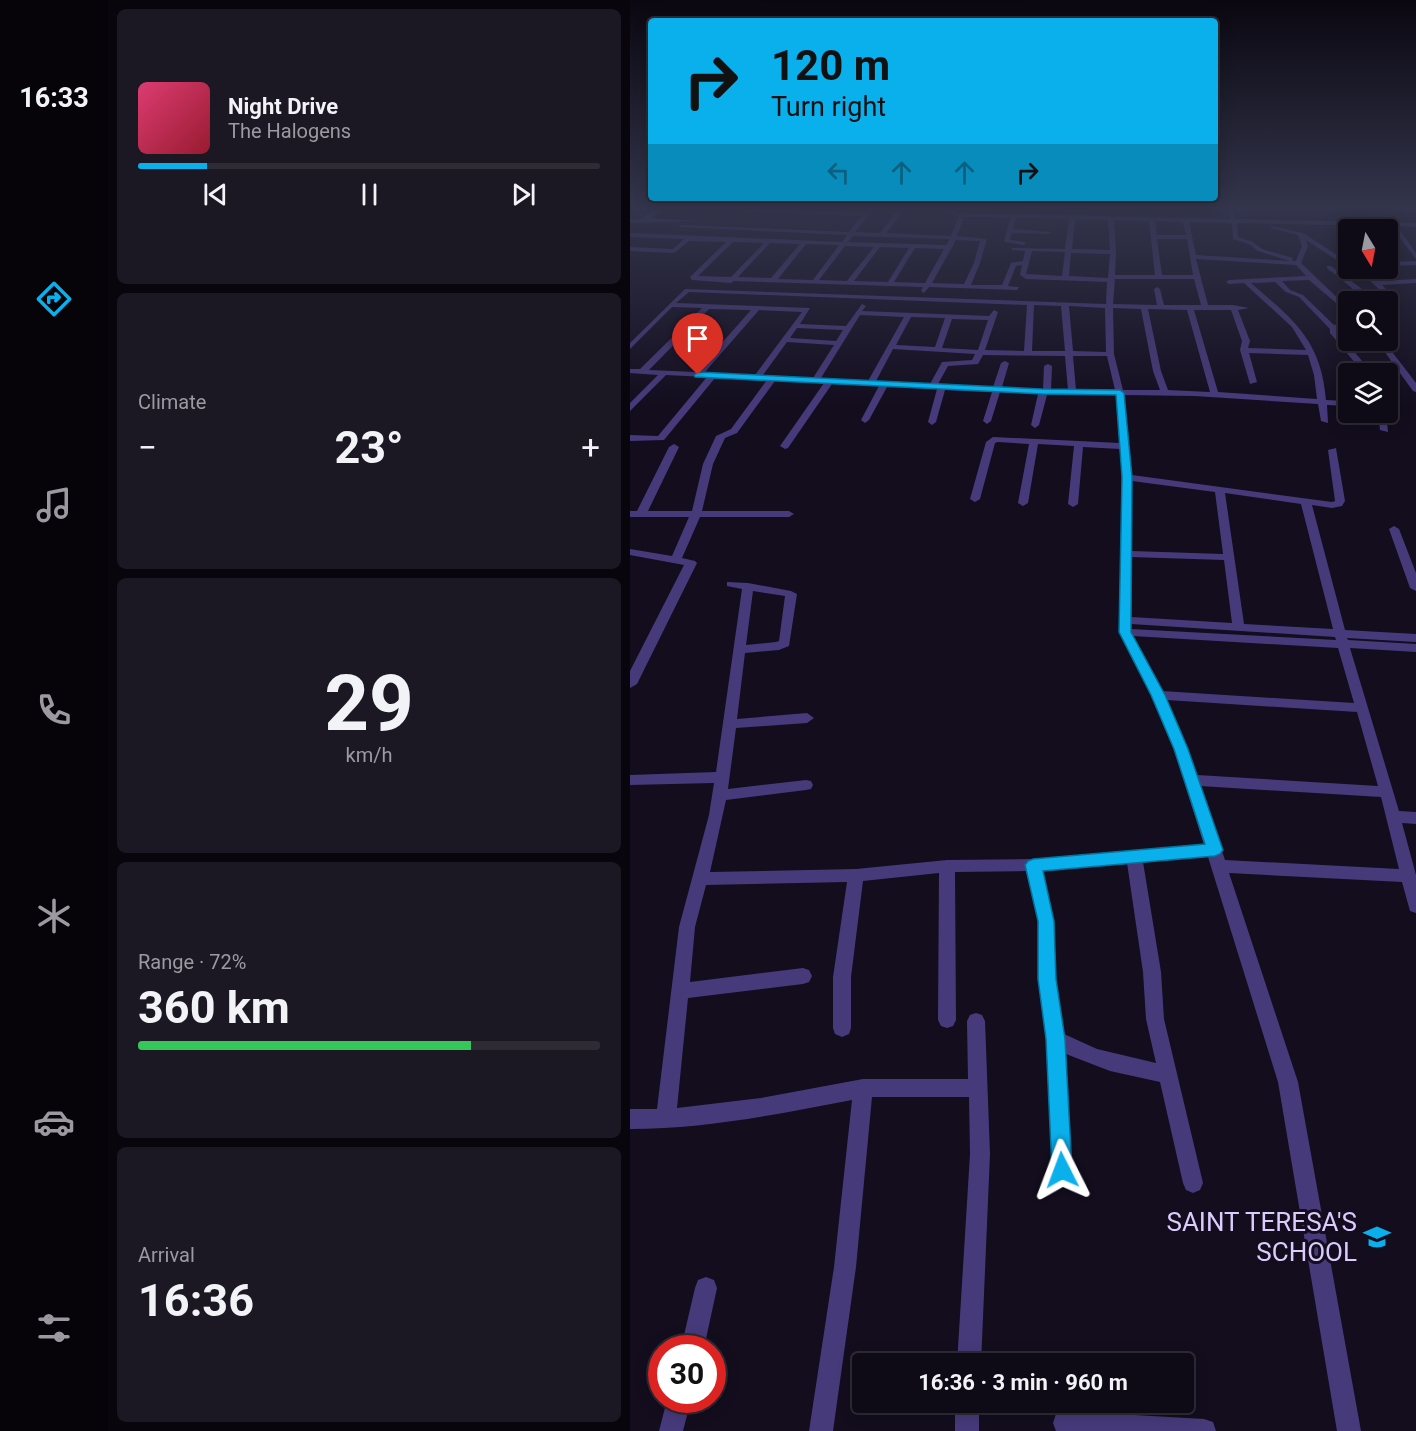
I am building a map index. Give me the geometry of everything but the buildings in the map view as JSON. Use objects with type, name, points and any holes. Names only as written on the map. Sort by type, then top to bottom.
[{"type":"street","points":[[695,273],[689,279],[1017,288]]},
{"type":"street","points":[[732,280],[739,273]]},
{"type":"street","points":[[772,280],[778,273]]},
{"type":"street","points":[[796,294],[818,273]]},
{"type":"street","points":[[850,282],[857,273]]},
{"type":"street","points":[[890,284],[897,273]]},
{"type":"street","points":[[921,298],[933,273]]},
{"type":"street","points":[[966,287],[973,273]]},
{"type":"street","points":[[1004,288],[1010,273]]},
{"type":"street","points":[[1023,273],[1026,277],[1065,279],[1195,278]]},
{"type":"street","points":[[1065,273],[1065,279]]},
{"type":"street","points":[[1112,273],[1109,307],[1110,354],[1120,393],[1127,477],[1125,626],[1181,749],[1288,1082],[1349,1431]]},
{"type":"street","points":[[1158,273],[1159,277]]},
{"type":"street","points":[[1195,273],[1205,307]]},
{"type":"street","points":[[1307,273],[1338,302]]},
{"type":"street","points":[[1336,273],[1359,291]]},
{"type":"street","points":[[1229,282],[1311,278]]},
{"type":"street","points":[[1372,279],[1385,291]]},
{"type":"street","points":[[1277,280],[1288,291],[1301,296],[1333,328],[1334,333],[1359,363]]},
{"type":"street","points":[[1245,281],[1300,331],[1311,353],[1322,389],[1325,421]]},
{"type":"street","points":[[1377,283],[1416,281]]},
{"type":"street","points":[[676,289],[997,301],[1065,306],[1245,308]]},
{"type":"street","points":[[1157,289],[1161,308]]},
{"type":"street","points":[[630,347],[670,305],[687,290],[692,290]]},
{"type":"street","points":[[814,381],[869,297]]},
{"type":"street","points":[[938,349],[961,300]]},
{"type":"street","points":[[932,422],[938,386],[945,364],[972,364],[981,351],[997,301]]},
{"type":"street","points":[[1028,354],[1030,303]]},
{"type":"street","points":[[670,305],[807,310],[757,378]]},
{"type":"street","points":[[1065,306],[1072,390]]},
{"type":"street","points":[[642,372],[707,307]]},
{"type":"street","points":[[1144,307],[1157,371],[1165,393]]},
{"type":"street","points":[[1190,307],[1215,395]]},
{"type":"street","points":[[1233,307],[1246,341],[1244,350],[1253,382]]},
{"type":"street","points":[[698,375],[756,309]]},
{"type":"street","points":[[857,313],[992,318]]},
{"type":"street","points":[[871,382],[909,314]]},
{"type":"street","points":[[796,326],[848,328]]},
{"type":"street","points":[[1333,328],[1338,326]]},
{"type":"street","points":[[785,340],[838,343]]},
{"type":"street","points":[[890,347],[1028,354],[1110,354]]},
{"type":"street","points":[[1244,350],[1311,353]]},
{"type":"street","points":[[1387,351],[1416,389]]},
{"type":"street","points":[[987,421],[1005,363]]},
{"type":"street","points":[[1035,425],[1045,391],[1048,366]]},
{"type":"street","points":[[630,371],[1045,391],[1215,395],[1338,403]]},
{"type":"street","points":[[630,408],[664,373]]},
{"type":"street","points":[[630,438],[654,440],[660,438],[712,375]]},
{"type":"street","points":[[676,560],[696,513],[701,484],[721,436],[734,431],[772,378]]},
{"type":"street","points":[[785,446],[830,381]]},
{"type":"street","points":[[865,420],[885,383]]},
{"type":"street","points":[[1384,423],[1385,430]]},
{"type":"street","points":[[975,499],[991,442],[1001,439],[1124,446]]},
{"type":"street","points":[[1023,503],[1034,441]]},
{"type":"street","points":[[1073,504],[1079,443]]},
{"type":"street","points":[[635,514],[674,447]]},
{"type":"street","points":[[1127,477],[1306,503],[1338,504],[1340,501],[1333,450]]},
{"type":"street","points":[[1220,491],[1239,627]]},
{"type":"street","points":[[1306,503],[1361,708],[1387,792],[1416,906]]},
{"type":"street","points":[[635,514],[789,514]]},
{"type":"street","points":[[1394,529],[1416,588]]},
{"type":"street","points":[[630,552],[692,563],[630,684]]},
{"type":"street","points":[[1127,554],[1229,557]]},
{"type":"street","points":[[666,1119],[687,927],[721,786],[730,724],[740,650],[740,585],[791,594],[785,643],[778,646],[740,650]]},
{"type":"street","points":[[1125,626],[1342,639],[1416,638]]},
{"type":"street","points":[[1125,626],[1239,627],[1416,648]]},
{"type":"street","points":[[1158,695],[1361,708]]},
{"type":"street","points":[[730,724],[807,718]]},
{"type":"street","points":[[1191,780],[1387,792]]},
{"type":"street","points":[[630,781],[721,786],[806,784]]},
{"type":"street","points":[[1393,816],[1416,818]]},
{"type":"street","points":[[700,879],[856,874],[947,866],[1033,865],[1134,858],[1217,858],[1408,876]]},
{"type":"street","points":[[1134,858],[1152,972],[1155,1019],[1193,1183]]},
{"type":"street","points":[[1033,865],[1046,921],[1047,979],[1056,1039],[1062,1170]]},
{"type":"street","points":[[947,866],[947,1020]]},
{"type":"street","points":[[842,1028],[842,976],[856,874]]},
{"type":"street","points":[[681,991],[803,976]]},
{"type":"street","points":[[970,1353],[980,1154],[976,1022]]},
{"type":"street","points":[[1056,1039],[1083,1054],[1115,1065],[1167,1074]]},
{"type":"street","points":[[821,1431],[846,1268],[863,1088]]},
{"type":"street","points":[[630,1119],[666,1119],[761,1108],[863,1088],[978,1088]]},
{"type":"street","points":[[695,1335],[706,1288]]},
{"type":"street","points":[[671,1431],[676,1413]]},
{"type":"street","points":[[967,1413],[967,1431]]},
{"type":"street","points":[[1065,1423],[1192,1431]]},
{"type":"place","name":"SAINT TERESA'S SCHOOL","points":[[1377,1237]]},
{"type":"route","points":[[698,375],[1042,392],[1072,390],[1120,393],[1127,477],[1125,632],[1138,653],[1181,749],[1215,850],[1033,865],[1046,921],[1047,979],[1056,1039],[1062,1170]]}]
